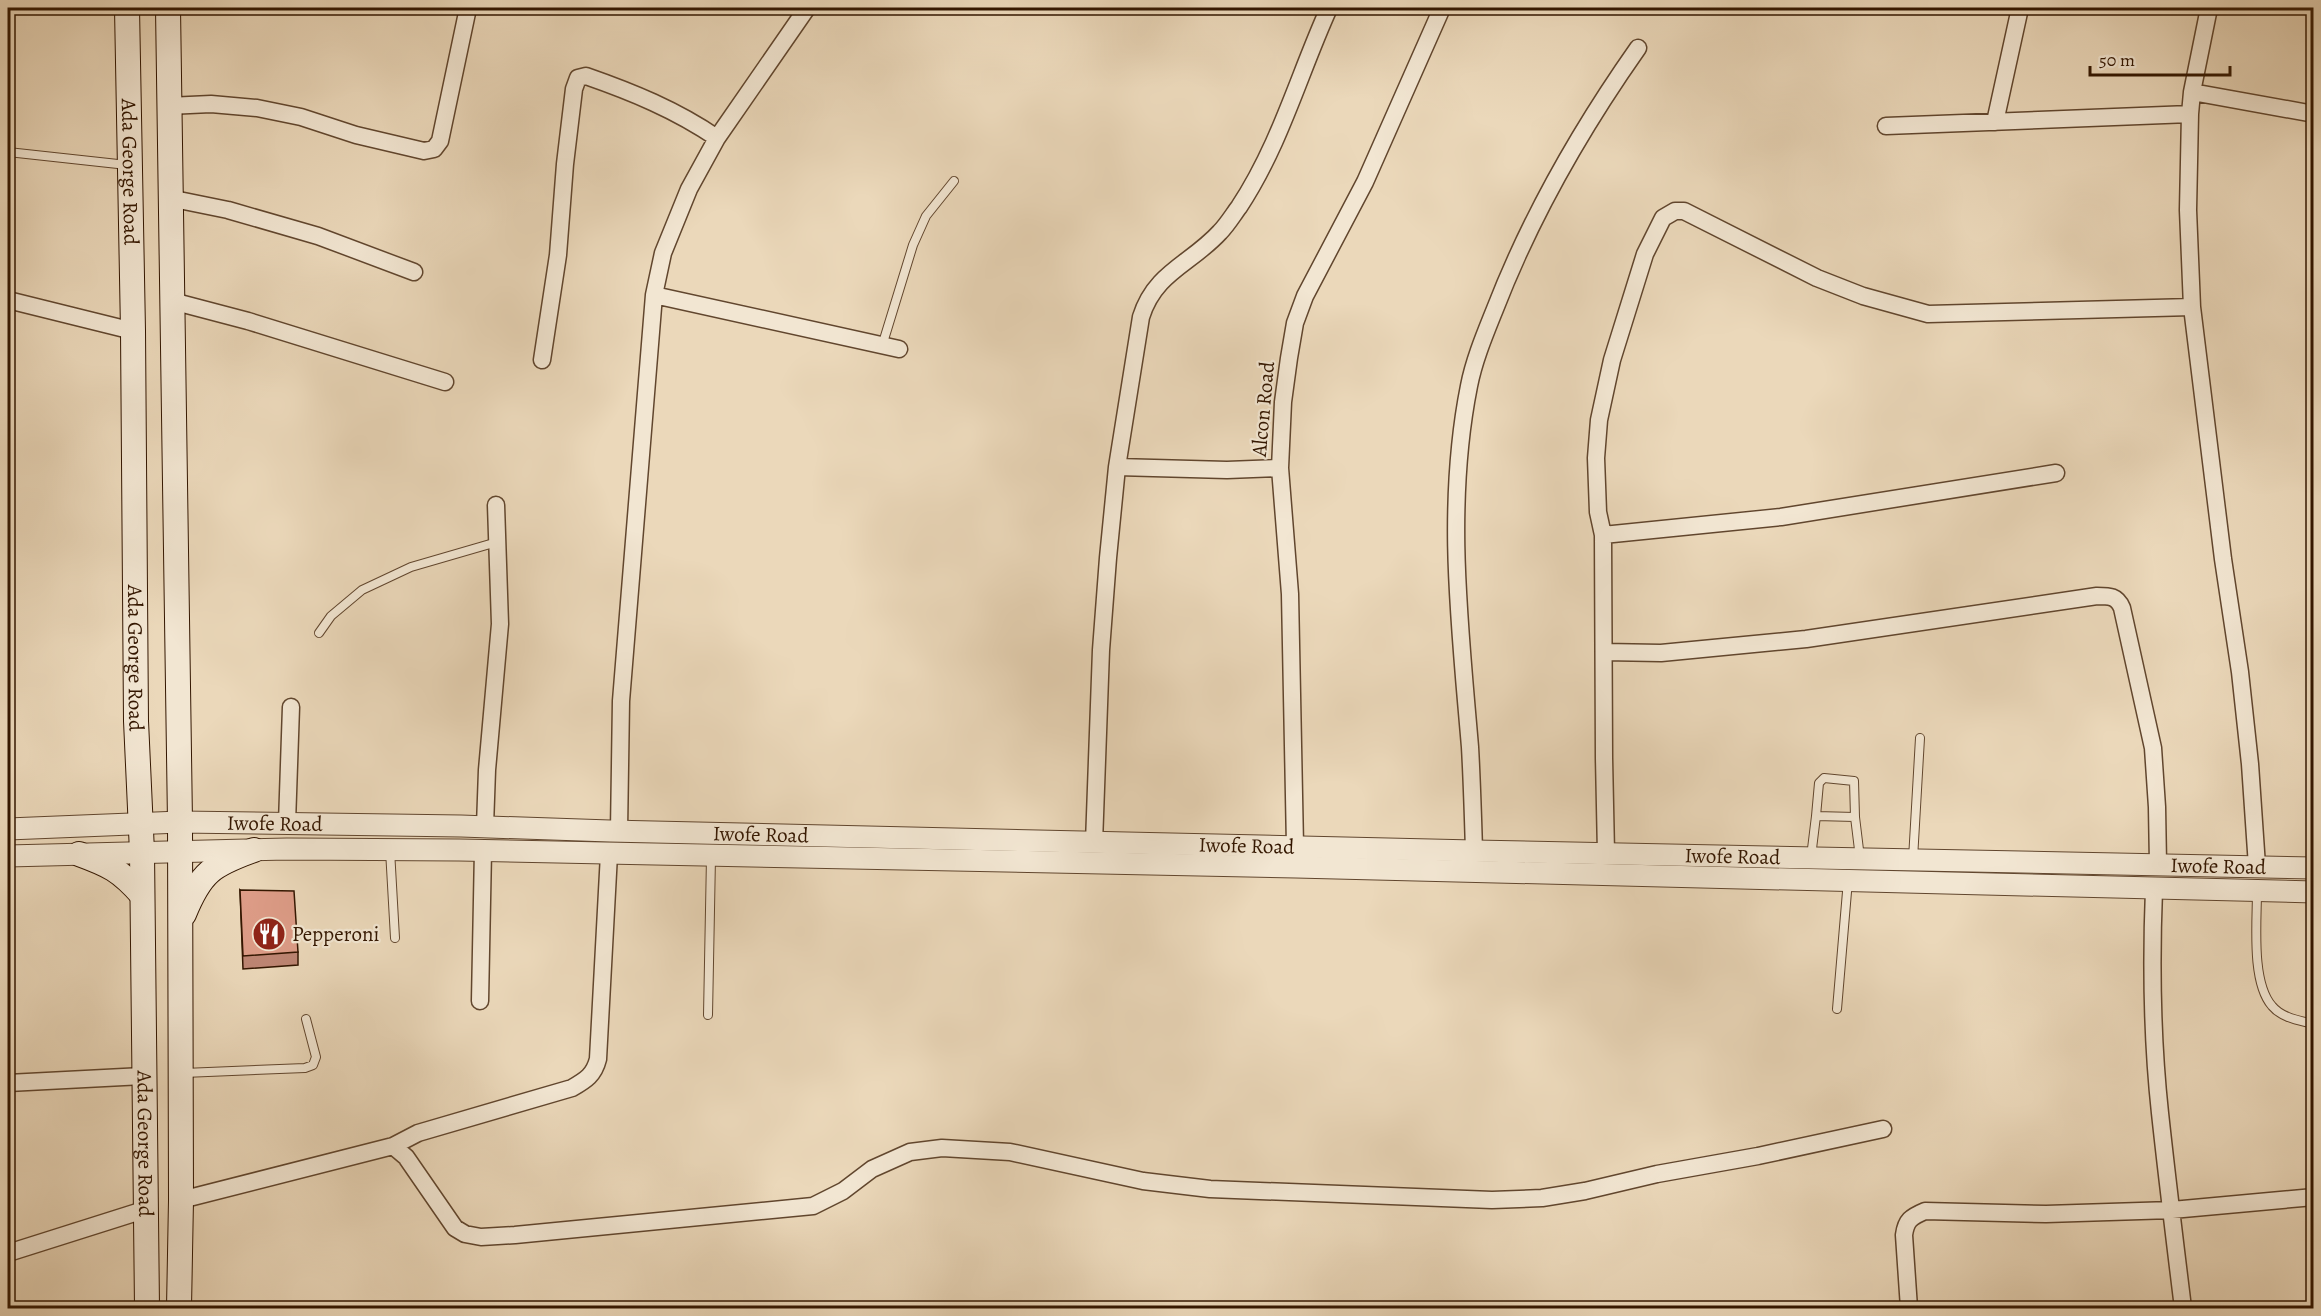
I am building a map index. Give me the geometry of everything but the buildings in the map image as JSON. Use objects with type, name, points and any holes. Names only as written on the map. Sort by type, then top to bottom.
[{"type":"main road","name":"Ada George Road","points":[[127,8],[133,331],[136,721],[142,852],[147,1308]]},
{"type":"main road","name":"Ada George Road","points":[[168,8],[169,198],[180,822],[182,1200],[178,1308]]},
{"type":"main road","points":[[180,921],[194,889],[209,870],[227,860],[254,850]]},
{"type":"main road","points":[[79,854],[103,862],[118,871],[142,895]]},
{"type":"street","points":[[168,106],[211,104],[257,108],[301,117],[356,135],[424,151],[434,149],[440,141],[468,8]]},
{"type":"street","points":[[619,831],[621,701],[654,296],[663,253],[689,189],[717,138],[807,8]]},
{"type":"street","points":[[1094,843],[1101,650],[1117,467],[1141,317],[1146,300],[1159,283],[1219,233],[1240,206],[1270,152],[1295,97],[1329,8]]},
{"type":"street","name":"Alcon Road","points":[[1295,846],[1290,594],[1280,468],[1282,402],[1295,322],[1305,296],[1365,182],[1442,8]]},
{"type":"street","points":[[1995,122],[2020,8]]},
{"type":"street","points":[[2210,8],[2192,92],[2190,114],[2188,210],[2192,307],[2242,695],[2250,764],[2257,866]]},
{"type":"street","points":[[1474,851],[1470,751],[1456,555],[1456,501],[1461,438],[1469,384],[1508,274],[1533,223],[1575,142],[1638,48]]},
{"type":"street","points":[[542,360],[558,255],[574,88],[578,78],[586,76],[640,97],[687,118],[717,138]]},
{"type":"street","points":[[2192,92],[2313,114]]},
{"type":"street","points":[[1886,126],[2190,114]]},
{"type":"street","points":[[169,198],[228,210],[318,236],[414,272]]},
{"type":"street","points":[[1606,853],[1603,535],[1598,512],[1596,458],[1599,420],[1612,360],[1645,254],[1663,218],[1675,211],[1684,212],[1817,278],[1863,296],[1928,314],[2192,307]]},
{"type":"street","points":[[654,296],[899,349]]},
{"type":"street","points":[[8,300],[133,331]]},
{"type":"street","points":[[172,302],[248,321],[445,382]]},
{"type":"street","points":[[1117,467],[1227,470],[1280,468]]},
{"type":"street","points":[[1603,535],[1781,517],[2056,473]]},
{"type":"street","points":[[485,826],[487,770],[500,624],[496,505]]},
{"type":"street","points":[[1604,652],[1661,653],[1806,639],[2097,596],[2114,597],[2122,608],[2153,748],[2158,864]]},
{"type":"street","points":[[287,823],[291,707]]},
{"type":"street","name":"Iwofe Road","points":[[8,829],[180,822],[485,826],[1094,843],[2313,868]]},
{"type":"street","name":"Iwofe Road","points":[[8,856],[254,850],[483,850],[2313,892]]},
{"type":"street","points":[[480,1001],[483,850]]},
{"type":"street","points":[[182,1200],[393,1146],[418,1133],[572,1088],[586,1081],[595,1072],[598,1059],[609,854]]},
{"type":"street","points":[[2154,889],[2152,944],[2154,1029],[2160,1111],[2182,1308]]},
{"type":"street","points":[[8,1083],[143,1076]]},
{"type":"street","points":[[393,1146],[406,1157],[456,1228],[465,1234],[481,1237],[598,1228],[813,1206],[843,1191],[872,1168],[910,1152],[942,1148],[1010,1152],[1143,1181],[1210,1189],[1502,1199],[1542,1198],[1585,1191],[1657,1174],[1758,1156],[1883,1129]]},
{"type":"street","points":[[1909,1308],[1905,1226],[1910,1218],[1925,1211],[2046,1214],[2172,1210],[2313,1197]]},
{"type":"street","points":[[8,1253],[147,1209]]},
{"type":"lane","points":[[8,152],[130,165]]},
{"type":"lane","points":[[882,346],[913,245],[926,216],[954,181]]},
{"type":"lane","points":[[319,633],[331,616],[362,590],[411,567],[498,542]]},
{"type":"lane","points":[[1913,860],[1920,738]]},
{"type":"lane","points":[[1811,858],[1819,783],[1824,778],[1854,781],[1860,859]]},
{"type":"lane","points":[[1816,816],[1856,818]]},
{"type":"lane","points":[[390,849],[395,938]]},
{"type":"lane","points":[[708,1014],[711,856]]},
{"type":"lane","points":[[1837,1009],[1848,880]]},
{"type":"lane","points":[[2257,891],[2257,948],[2261,986],[2272,1006],[2290,1018],[2310,1023]]},
{"type":"lane","points":[[180,1073],[304,1068],[313,1065],[316,1057],[306,1019]]},
{"type":"place","name":"Pepperoni","points":[[269,934]]}]
